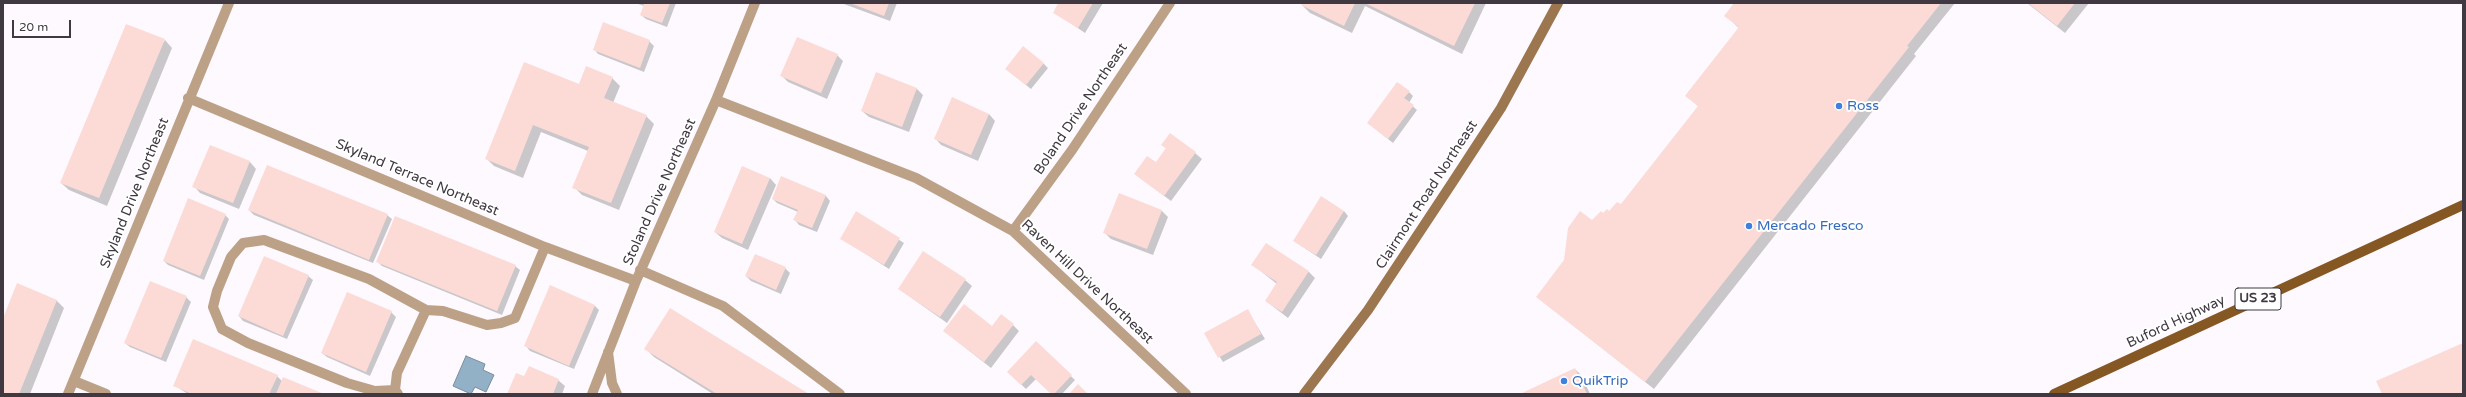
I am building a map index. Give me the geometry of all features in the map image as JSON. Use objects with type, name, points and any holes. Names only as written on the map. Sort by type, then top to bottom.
[{"type":"main road","name":"Clairmont Road Northeast","points":[[1304,394],[1368,310],[1501,108],[1558,3]]},
{"type":"main road","name":"Buford Highway","points":[[2054,394],[2463,205]]},
{"type":"street","name":"Skyland Drive Northeast","points":[[68,394],[188,98],[229,3]]},
{"type":"street","name":"Stoland Drive Northeast","points":[[592,394],[640,270],[716,100],[755,3]]},
{"type":"street","name":"Boland Drive Northeast","points":[[1013,230],[1072,150],[1170,3]]},
{"type":"street","name":"Skyland Terrace Northeast","points":[[188,98],[545,247],[636,281]]},
{"type":"street","name":"Raven Hill Drive Northeast","points":[[716,100],[916,178],[1013,230],[1186,394]]},
{"type":"street","points":[[426,310],[397,373],[396,392],[375,391],[347,383],[248,343],[222,329],[212,307],[231,258],[243,242],[264,240],[369,279],[426,310],[443,312],[487,325],[501,323],[515,318],[545,247]]},
{"type":"street","points":[[640,270],[723,306],[840,394]]},
{"type":"street","points":[[608,350],[612,383],[617,394]]},
{"type":"street","points":[[74,381],[106,394]]},
{"type":"water","points":[[466,356],[485,364],[483,370],[494,375],[486,392],[475,387],[471,394],[453,386]]},
{"type":"building","points":[[641,3],[670,3],[662,23],[640,15],[644,4]]},
{"type":"building","points":[[850,3],[889,3],[884,16]]},
{"type":"building","points":[[1058,3],[1093,3],[1078,28],[1053,13]]},
{"type":"building","points":[[1302,3],[1355,3],[1344,26],[1301,5]]},
{"type":"building","points":[[1365,3],[1475,3],[1454,46]]},
{"type":"building","points":[[1734,3],[1941,3],[1907,46],[1909,47],[1645,382],[1536,297],[1564,260],[1568,228],[1580,211],[1592,220],[1601,211],[1603,213],[1607,209],[1609,211],[1617,202],[1621,204],[1698,106],[1685,96],[1739,27],[1724,16]]},
{"type":"building","points":[[2028,3],[2075,3],[2057,26]]},
{"type":"building","points":[[603,22],[650,40],[640,68],[593,50]]},
{"type":"building","points":[[126,24],[165,39],[99,198],[60,183]]},
{"type":"building","points":[[797,37],[838,54],[821,93],[780,76]]},
{"type":"building","points":[[1023,46],[1044,63],[1026,85],[1005,69]]},
{"type":"building","points":[[524,62],[579,84],[586,66],[613,77],[604,98],[647,115],[611,203],[572,188],[589,147],[533,125],[515,171],[485,159]]},
{"type":"building","points":[[876,72],[917,88],[902,127],[861,111]]},
{"type":"building","points":[[1397,82],[1410,91],[1404,98],[1414,105],[1388,139],[1367,123]]},
{"type":"building","points":[[952,97],[989,114],[971,155],[934,139]]},
{"type":"building","points":[[1170,133],[1196,152],[1164,196],[1134,174],[1147,156],[1156,162],[1166,148],[1161,145]]},
{"type":"building","points":[[210,145],[250,161],[233,203],[192,187]]},
{"type":"building","points":[[267,165],[388,214],[369,260],[248,210]]},
{"type":"building","points":[[742,166],[770,178],[742,244],[714,232]]},
{"type":"building","points":[[781,176],[826,195],[812,228],[793,220],[798,210],[772,199]]},
{"type":"building","points":[[1119,193],[1162,210],[1147,249],[1103,233]]},
{"type":"building","points":[[1321,196],[1344,211],[1316,255],[1293,241]]},
{"type":"building","points":[[188,198],[226,214],[200,276],[163,261]]},
{"type":"building","points":[[856,211],[900,238],[884,265],[840,239]]},
{"type":"building","points":[[395,216],[516,265],[497,311],[376,262]]},
{"type":"building","points":[[1266,243],[1309,271],[1282,312],[1265,301],[1277,282],[1251,265]]},
{"type":"building","points":[[923,251],[966,279],[940,317],[898,289]]},
{"type":"building","points":[[755,254],[786,267],[776,290],[745,276]]},
{"type":"building","points":[[264,256],[309,275],[283,336],[238,316]]},
{"type":"building","points":[[150,281],[187,296],[161,358],[124,343]]},
{"type":"building","points":[[17,283],[57,300],[19,394],[3,394],[3,318]]},
{"type":"building","points":[[550,285],[595,305],[569,366],[524,346]]},
{"type":"building","points":[[347,292],[392,311],[366,372],[321,353]]},
{"type":"building","points":[[964,304],[992,326],[1001,314],[1014,324],[984,362],[943,331]]},
{"type":"building","points":[[670,308],[809,394],[717,394],[644,349]]},
{"type":"building","points":[[1248,309],[1261,334],[1218,358],[1204,333]]},
{"type":"building","points":[[193,339],[278,375],[269,394],[192,394],[173,386]]},
{"type":"building","points":[[1036,341],[1072,375],[1054,394],[1051,394],[1031,375],[1021,385],[1007,372]]},
{"type":"building","points":[[2463,343],[2463,394],[2382,394],[2376,381]]},
{"type":"building","points":[[529,366],[559,379],[553,394],[507,394],[516,373],[524,376]]},
{"type":"building","name":"QuikTrip","points":[[1575,368],[1587,394],[1520,394]]},
{"type":"building","points":[[283,377],[324,394],[276,394]]},
{"type":"building","points":[[1078,384],[1088,394],[1069,394]]},
{"type":"place","name":"Ross","points":[[1839,106]]},
{"type":"place","name":"Mercado Fresco","points":[[1749,226]]},
{"type":"place","name":"QuikTrip","points":[[1564,381]]}]
